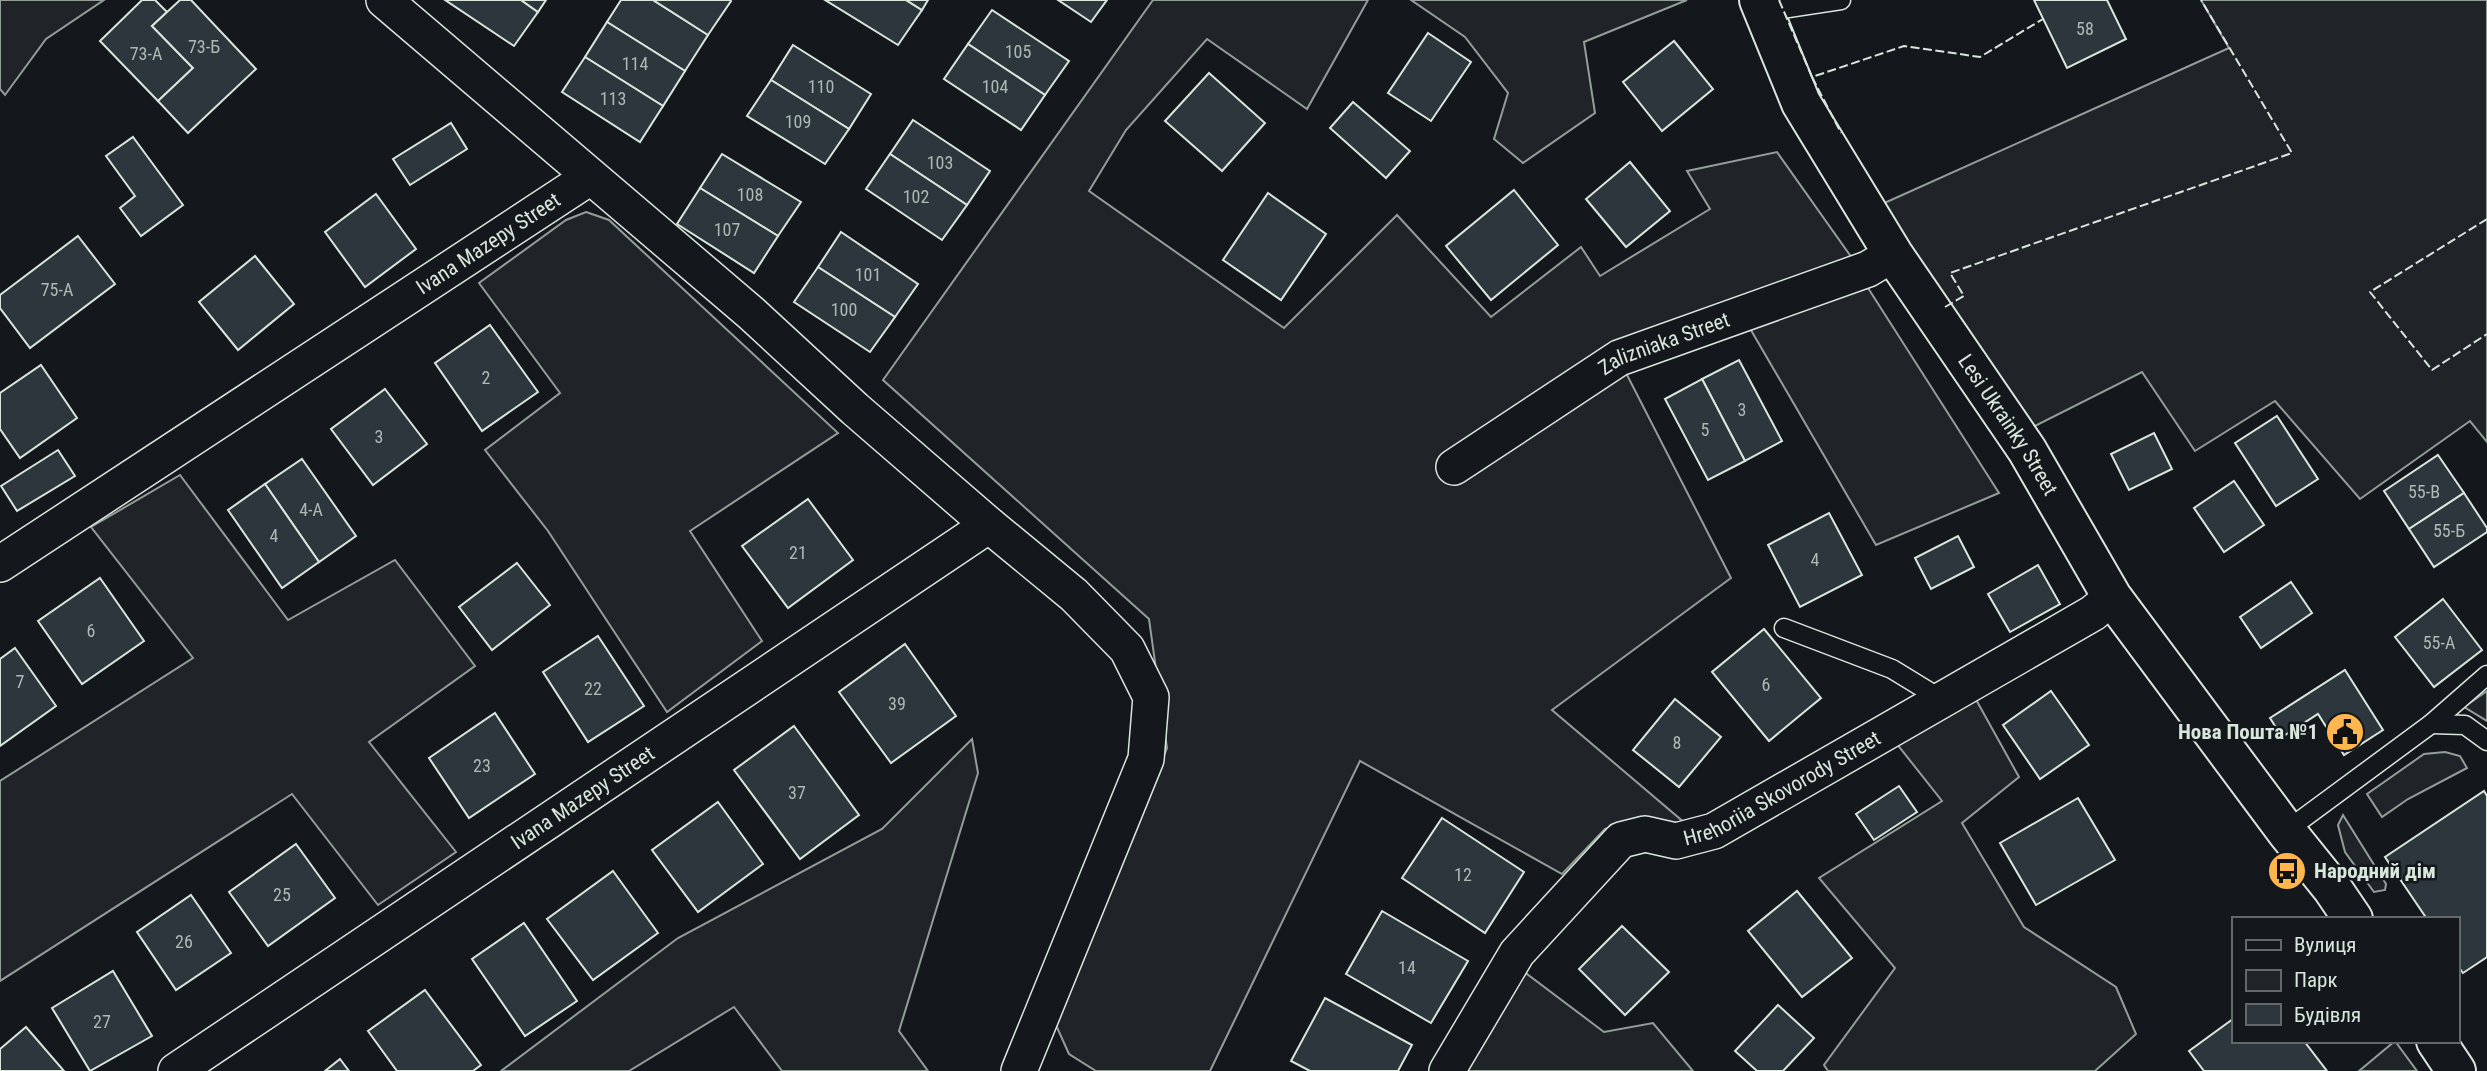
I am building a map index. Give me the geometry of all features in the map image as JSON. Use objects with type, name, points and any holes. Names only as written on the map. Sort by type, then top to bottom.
[{"type":"main road","name":"Lesi Ukrainky Street","points":[[1761,6],[1801,103],[1893,254],[2027,450],[2112,597],[2352,917]]},
{"type":"main road","points":[[2437,1043],[2456,1071]]},
{"type":"street","points":[[384,0],[751,313],[855,409],[1074,596],[1127,649],[1151,697],[1146,759],[1026,1069]]},
{"type":"street","name":"Ivana Mazepy Street","points":[[0,564],[590,177]]},
{"type":"street","name":"Zalizniaka Street","points":[[1454,467],[1619,358],[1868,269],[1893,254]]},
{"type":"street","name":"Ivana Mazepy Street","points":[[176,1071],[989,525]]},
{"type":"street","name":"Hrehoriia Skovorody Street","points":[[1447,1071],[1517,953],[1621,839],[1645,834],[1676,841],[1714,831],[2093,613],[2112,597]]},
{"type":"lane","points":[[1761,6],[1841,0]]},
{"type":"lane","points":[[1784,628],[1892,669],[1941,699]]},
{"type":"lane","points":[[2286,831],[2431,724],[2487,675]]},
{"type":"lane","points":[[2431,724],[2465,724],[2487,741]]},
{"type":"green space","points":[[0,0],[104,0],[46,39],[5,95],[0,89]]},
{"type":"green space","points":[[1153,0],[1368,0],[1307,109],[1207,39],[1126,130],[1089,191],[1284,328],[1397,215],[1491,317],[1581,247],[1600,276],[1710,209],[1687,171],[1777,152],[1852,258],[1626,373],[1731,578],[1552,710],[1686,824],[1634,822],[1605,829],[1562,874],[1360,761],[1210,1071],[1096,1071],[1069,1054],[1055,1023],[1167,748],[1149,619],[883,380]]},
{"type":"green space","points":[[1411,0],[1687,0],[1584,42],[1595,113],[1523,163],[1494,139],[1508,93],[1465,37]]},
{"type":"green space","points":[[2201,0],[2487,0],[2487,442],[2470,421],[2360,499],[2275,401],[2195,451],[2142,372],[2033,427],[1880,205],[2229,48]]},
{"type":"green space","points":[[586,212],[609,220],[838,433],[690,531],[762,641],[667,712],[548,531],[485,450],[560,393],[479,283],[566,220]]},
{"type":"green space","points":[[1868,288],[1999,493],[1876,545],[1748,325]]},
{"type":"green space","points":[[180,475],[288,620],[395,560],[475,666],[369,742],[456,852],[378,905],[292,794],[0,981],[0,781],[193,658],[91,527]]},
{"type":"green space","points":[[2487,691],[2487,721],[2464,707]]},
{"type":"green space","points":[[1974,696],[2019,777],[1962,823],[2024,927],[2116,987],[2136,1034],[2095,1071],[1828,1071],[1824,1065],[1895,968],[1819,878],[1942,801],[1893,739]]},
{"type":"green space","points":[[972,739],[978,773],[899,1031],[928,1071],[782,1071],[734,1007],[629,1071],[501,1071],[678,938],[882,829]]},
{"type":"green space","points":[[2445,752],[2460,756],[2467,768],[2408,799],[2382,817],[2367,794],[2424,754]]},
{"type":"green space","points":[[2343,815],[2386,884],[2385,890],[2374,892],[2345,852],[2338,825]]},
{"type":"green space","points":[[1523,971],[1604,1032],[1653,1023],[1693,1071],[1463,1071]]},
{"type":"green space","points":[[2393,1043],[2396,1043],[2417,1071],[2359,1071]]},
{"type":"building","points":[[142,0],[155,0],[167,12],[152,26],[193,68],[158,101],[100,41]]},
{"type":"building","points":[[180,0],[191,0],[256,69],[188,133],[158,101],[193,68],[152,26]]},
{"type":"building","points":[[445,0],[521,0],[538,12],[514,46]]},
{"type":"building","points":[[521,0],[546,0],[538,12]]},
{"type":"building","points":[[621,0],[653,0],[708,35],[685,71],[607,22]]},
{"type":"building","points":[[653,0],[730,0],[731,1],[708,35]]},
{"type":"building","points":[[825,0],[906,0],[922,10],[898,45]]},
{"type":"building","points":[[906,0],[928,0],[922,10]]},
{"type":"building","points":[[1058,0],[1107,0],[1091,22]]},
{"type":"building","points":[[2034,0],[2107,0],[2126,39],[2067,68]]},
{"type":"building","points":[[992,10],[1069,61],[1045,95],[968,44]]},
{"type":"building","points":[[607,22],[685,71],[663,106],[585,57]]},
{"type":"building","points":[[1428,33],[1471,62],[1431,121],[1388,93]]},
{"type":"building","points":[[1674,41],[1713,89],[1662,131],[1623,82]]},
{"type":"building","points":[[968,44],[1045,95],[1021,130],[944,79]]},
{"type":"building","points":[[793,45],[871,94],[849,129],[771,80]]},
{"type":"building","points":[[585,57],[663,106],[640,142],[562,92]]},
{"type":"building","points":[[1209,73],[1265,123],[1222,171],[1165,121]]},
{"type":"building","points":[[771,80],[849,129],[825,164],[747,116]]},
{"type":"building","points":[[1353,102],[1410,151],[1386,178],[1330,128]]},
{"type":"building","points":[[913,120],[990,171],[967,205],[890,154]]},
{"type":"building","points":[[451,123],[467,149],[410,185],[393,159]]},
{"type":"building","points":[[133,137],[183,205],[141,236],[120,208],[135,196],[106,156]]},
{"type":"building","points":[[722,154],[801,202],[778,236],[700,188]]},
{"type":"building","points":[[890,154],[967,205],[942,240],[866,189]]},
{"type":"building","points":[[1630,162],[1670,211],[1626,247],[1586,199]]},
{"type":"building","points":[[700,188],[778,236],[754,273],[677,224]]},
{"type":"building","points":[[1514,190],[1558,245],[1491,300],[1446,246]]},
{"type":"building","points":[[1268,193],[1326,234],[1281,300],[1223,260]]},
{"type":"building","points":[[376,194],[416,249],[365,287],[325,232]]},
{"type":"building","points":[[841,232],[918,284],[895,317],[818,267]]},
{"type":"building","points":[[78,236],[115,284],[30,348],[0,308],[0,295]]},
{"type":"building","points":[[255,256],[294,304],[238,350],[199,302]]},
{"type":"building","points":[[818,267],[895,317],[870,352],[794,302]]},
{"type":"building","points":[[490,325],[538,392],[482,431],[435,363]]},
{"type":"building","points":[[1739,360],[1782,441],[1745,461],[1702,379]]},
{"type":"building","points":[[41,365],[77,418],[20,458],[0,429],[0,393]]},
{"type":"building","points":[[1702,379],[1745,461],[1708,480],[1665,399]]},
{"type":"building","points":[[385,389],[427,444],[373,485],[331,429]]},
{"type":"building","points":[[2277,416],[2318,479],[2276,506],[2235,443]]},
{"type":"building","points":[[2154,433],[2172,469],[2129,490],[2111,454]]},
{"type":"building","points":[[58,450],[75,476],[17,511],[1,486]]},
{"type":"building","points":[[2438,455],[2464,493],[2409,529],[2384,491]]},
{"type":"building","points":[[302,459],[356,536],[319,562],[265,484]]},
{"type":"building","points":[[2234,481],[2264,525],[2224,552],[2194,508]]},
{"type":"building","points":[[265,484],[319,562],[282,588],[228,510]]},
{"type":"building","points":[[2464,493],[2487,532],[2434,567],[2409,529]]},
{"type":"building","points":[[808,499],[853,560],[788,608],[742,546]]},
{"type":"building","points":[[1829,513],[1862,575],[1800,607],[1768,545]]},
{"type":"building","points":[[1958,536],[1974,567],[1931,589],[1915,558]]},
{"type":"building","points":[[517,563],[550,605],[492,650],[459,607]]},
{"type":"building","points":[[2038,565],[2060,604],[2010,632],[1988,594]]},
{"type":"building","points":[[100,578],[144,641],[82,684],[38,621]]},
{"type":"building","points":[[2291,582],[2312,613],[2261,648],[2240,617]]},
{"type":"building","points":[[2443,599],[2482,650],[2434,687],[2395,637]]},
{"type":"building","points":[[1764,629],[1821,698],[1769,741],[1712,672]]},
{"type":"building","points":[[598,636],[644,706],[588,742],[543,672]]},
{"type":"building","points":[[905,644],[956,716],[891,763],[839,692]]},
{"type":"building","points":[[15,648],[56,706],[0,746],[0,659]]},
{"type":"building","points":[[2345,670],[2383,730],[2344,755],[2318,714],[2282,737],[2270,718]]},
{"type":"building","points":[[2051,691],[2089,745],[2040,779],[2003,725]]},
{"type":"building","points":[[1675,699],[1721,737],[1679,787],[1633,750]]},
{"type":"building","points":[[495,713],[535,774],[469,818],[429,758]]},
{"type":"building","points":[[794,726],[859,815],[800,859],[734,770]]},
{"type":"building","points":[[1899,786],[1917,812],[1874,840],[1856,814]]},
{"type":"building","points":[[2484,791],[2487,796],[2487,957],[2463,973],[2459,968],[2459,917],[2426,917],[2385,857]]},
{"type":"building","points":[[2078,798],[2115,860],[2036,905],[2000,843]]},
{"type":"building","points":[[718,802],[763,864],[698,912],[652,850]]},
{"type":"building","points":[[1442,818],[1524,872],[1485,933],[1402,878]]},
{"type":"building","points":[[296,844],[335,898],[268,946],[229,892]]},
{"type":"building","points":[[613,871],[658,933],[593,980],[547,919]]},
{"type":"building","points":[[1797,891],[1852,958],[1802,997],[1748,931]]},
{"type":"building","points":[[191,895],[231,953],[176,990],[137,932]]},
{"type":"building","points":[[1382,911],[1468,961],[1431,1023],[1346,974]]},
{"type":"building","points":[[524,923],[577,1001],[525,1036],[472,959]]},
{"type":"building","points":[[1622,926],[1669,972],[1625,1015],[1579,969]]},
{"type":"building","points":[[113,971],[152,1036],[90,1071],[52,1008]]},
{"type":"building","points":[[425,990],[481,1065],[473,1071],[397,1071],[368,1031]]},
{"type":"building","points":[[1325,998],[1412,1045],[1398,1071],[1310,1071],[1291,1061]]},
{"type":"building","points":[[1778,1005],[1814,1038],[1783,1071],[1757,1071],[1735,1051]]},
{"type":"building","points":[[2232,1020],[2232,1043],[2306,1043],[2327,1071],[2204,1071],[2189,1051]]},
{"type":"building","points":[[26,1027],[64,1071],[0,1071],[0,1049]]},
{"type":"building","points":[[340,1059],[349,1071],[325,1071]]},
{"type":"fence","points":[[1779,0],[1812,77],[1904,46],[1980,57],[2043,19]]},
{"type":"fence","points":[[1945,307],[1964,296],[1950,273],[2292,153],[2201,0]]},
{"type":"fence","points":[[1812,77],[1841,133]]},
{"type":"fence","points":[[2487,219],[2370,292],[2432,370],[2487,334]]},
{"type":"place","name":"Нова Пошта №1","points":[[2345,732]]},
{"type":"place","name":"Народний дім","points":[[2287,871]]}]
